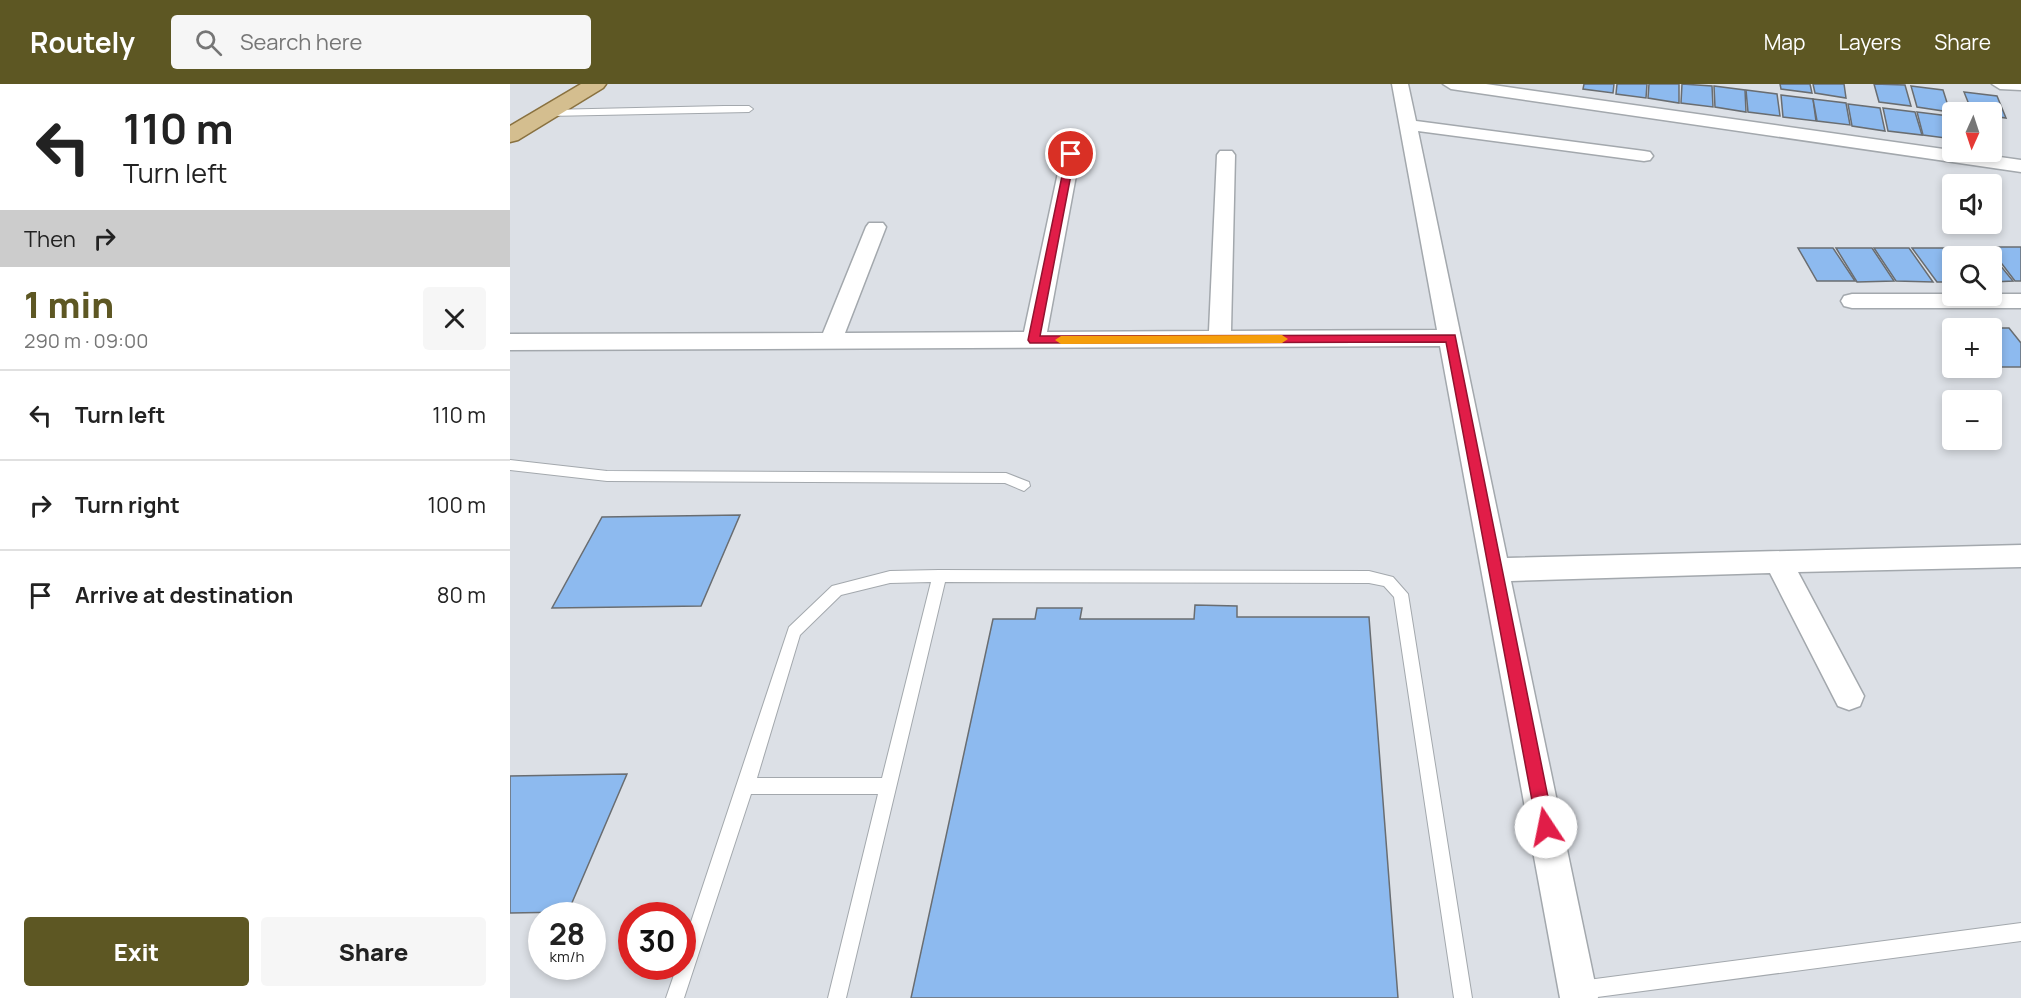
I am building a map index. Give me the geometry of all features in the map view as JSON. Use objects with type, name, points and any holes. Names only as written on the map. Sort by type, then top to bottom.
[{"type":"main road","points":[[510,112],[559,84]]},
{"type":"main road","points":[[510,135],[596,84]]},
{"type":"street","points":[[1401,84],[1579,994]]},
{"type":"street","points":[[1451,84],[2021,166]]},
{"type":"street","points":[[2000,84],[2018,86]]},
{"type":"street","points":[[1410,125],[1644,156]]},
{"type":"street","points":[[1034,340],[1071,154]]},
{"type":"street","points":[[1220,339],[1226,155]]},
{"type":"street","points":[[831,341],[876,227]]},
{"type":"street","points":[[1852,301],[2021,301]]},
{"type":"street","points":[[510,342],[1451,338]]},
{"type":"street","points":[[1495,570],[2021,556]]},
{"type":"street","points":[[1778,561],[1849,696]]},
{"type":"lane","points":[[548,113],[589,114],[697,108],[749,109]]},
{"type":"lane","points":[[510,465],[607,476],[1006,478],[1024,486]]},
{"type":"lane","points":[[837,998],[939,576]]},
{"type":"lane","points":[[675,998],[794,633],[837,590],[890,577],[939,576],[1369,577],[1388,581],[1401,594],[1463,998]]},
{"type":"lane","points":[[746,786],[888,786]]},
{"type":"lane","points":[[1579,994],[2021,932]]},
{"type":"building","points":[[1584,84],[1614,84],[1613,93],[1583,89]]},
{"type":"building","points":[[1617,84],[1647,84],[1646,98],[1616,94]]},
{"type":"building","points":[[1649,84],[1679,84],[1679,103],[1648,98]]},
{"type":"building","points":[[1682,84],[1712,86],[1713,107],[1681,103]]},
{"type":"building","points":[[1780,84],[1810,84],[1812,93],[1781,89]]},
{"type":"building","points":[[1813,84],[1844,84],[1846,98],[1815,93]]},
{"type":"building","points":[[1874,84],[1905,85],[1911,106],[1879,102]]},
{"type":"building","points":[[1714,86],[1745,90],[1746,112],[1715,107]]},
{"type":"building","points":[[1911,86],[1943,90],[1947,102],[1942,102],[1942,111],[1917,107]]},
{"type":"building","points":[[1746,90],[1777,94],[1780,116],[1748,112]]},
{"type":"building","points":[[1964,92],[1997,96],[1999,102],[1968,102]]},
{"type":"building","points":[[1781,95],[1813,99],[1816,121],[1783,117]]},
{"type":"building","points":[[1813,99],[1846,103],[1850,125],[1817,121]]},
{"type":"building","points":[[1848,104],[1880,108],[1885,131],[1852,126]]},
{"type":"building","points":[[1883,108],[1915,112],[1922,135],[1888,131]]},
{"type":"building","points":[[1917,112],[1942,115],[1942,138],[1923,135]]},
{"type":"building","points":[[2002,247],[2021,247],[2021,281],[2015,281],[2002,264]]},
{"type":"building","points":[[1798,248],[1833,248],[1855,281],[1817,281]]},
{"type":"building","points":[[1836,248],[1872,248],[1894,281],[1857,282]]},
{"type":"building","points":[[1874,248],[1909,248],[1933,282],[1896,281]]},
{"type":"building","points":[[1912,248],[1942,248],[1942,282],[1937,282]]},
{"type":"building","points":[[2002,268],[2013,281],[2002,282]]},
{"type":"building","points":[[2002,328],[2009,328],[2021,343],[2021,367],[2002,367]]},
{"type":"building","points":[[740,515],[701,606],[552,608],[602,517]]},
{"type":"building","points":[[1195,605],[1237,606],[1237,617],[1369,617],[1398,998],[911,998],[993,619],[1035,619],[1037,608],[1082,608],[1080,619],[1194,619]]},
{"type":"building","points":[[627,774],[572,902],[528,902],[528,913],[510,913],[510,776]]},
{"type":"slow traffic","points":[[1061,340],[1282,339]]},
{"type":"route","points":[[1071,154],[1034,340],[1451,338],[1546,827]]}]
